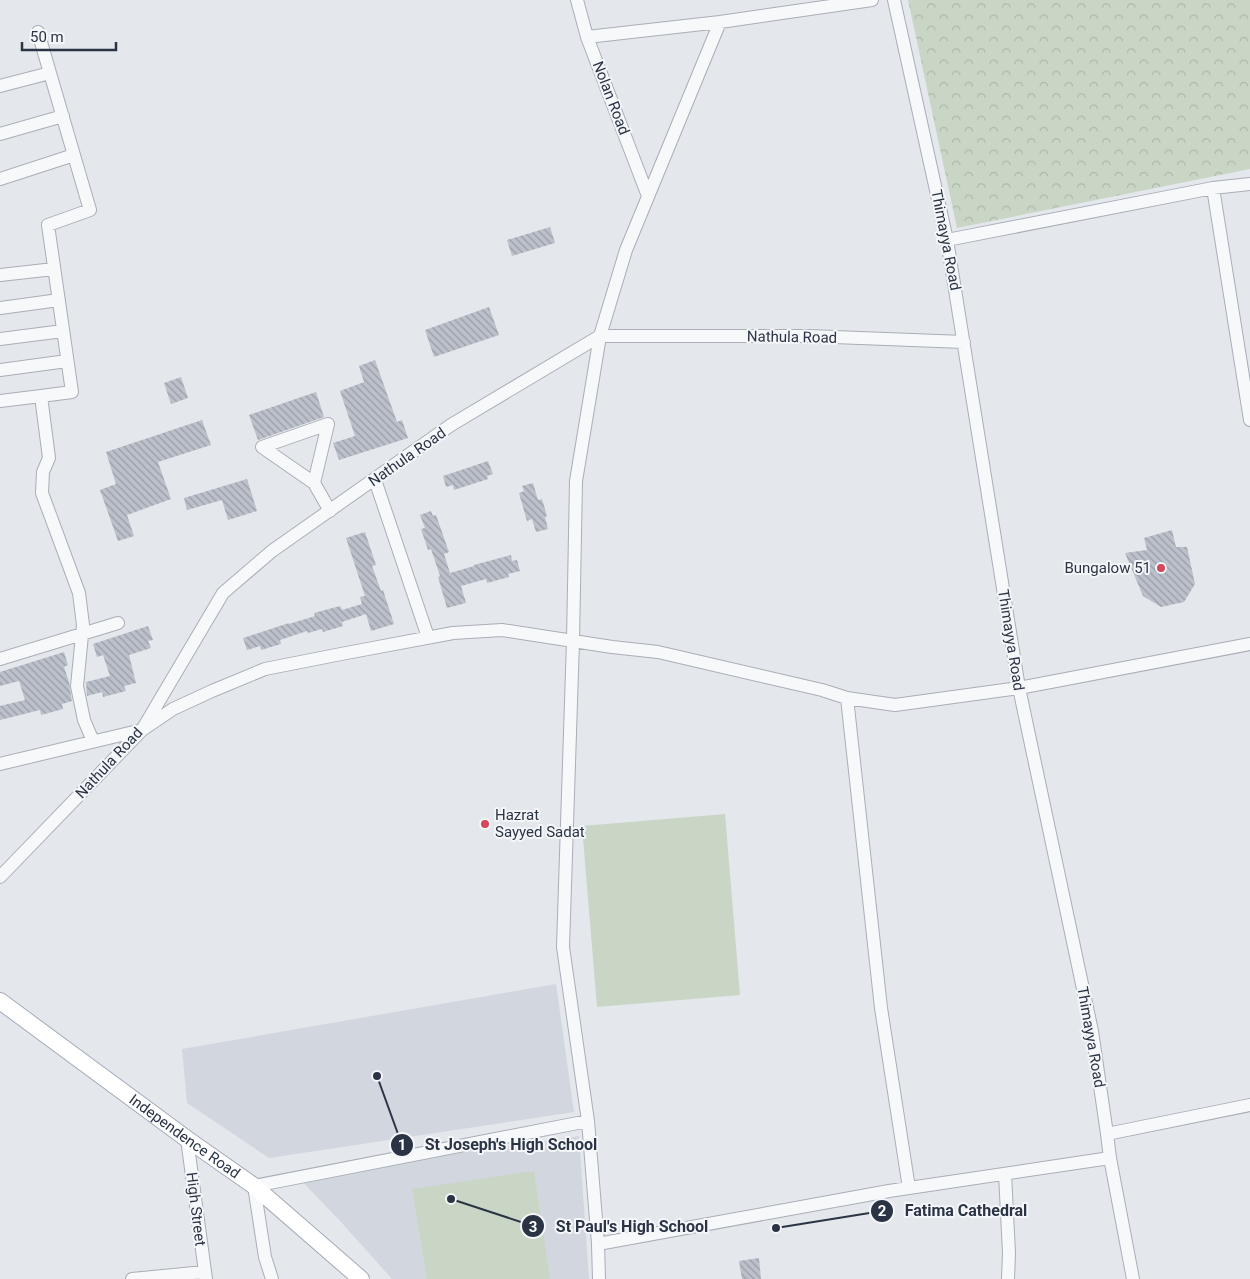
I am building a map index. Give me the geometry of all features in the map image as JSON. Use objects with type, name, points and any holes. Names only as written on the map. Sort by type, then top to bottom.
[{"type":"main road","name":"Independence Road","points":[[0,1001],[254,1186],[358,1278]]},
{"type":"street","name":"Nolan Road","points":[[577,0],[587,37],[648,196]]},
{"type":"street","points":[[587,37],[720,22],[872,0]]},
{"type":"street","name":"Thimayya Road","points":[[894,0],[948,240],[1019,688],[1092,1031],[1110,1158],[1133,1279]]},
{"type":"street","points":[[599,1279],[588,1121],[563,947],[576,481],[600,336],[626,250],[720,22]]},
{"type":"street","points":[[0,401],[72,392],[48,225],[90,210],[38,32]]},
{"type":"street","points":[[0,86],[50,73]]},
{"type":"street","points":[[0,134],[63,116]]},
{"type":"street","points":[[0,179],[74,155]]},
{"type":"street","points":[[948,240],[1213,188],[1250,184]]},
{"type":"street","points":[[1213,188],[1250,420]]},
{"type":"street","points":[[0,275],[54,268]]},
{"type":"street","points":[[0,308],[59,300]]},
{"type":"street","points":[[0,339],[63,331]]},
{"type":"street","name":"Nathula Road","points":[[0,877],[142,730],[223,593],[272,551],[451,425],[600,336],[808,336],[964,342]]},
{"type":"street","points":[[0,370],[67,361]]},
{"type":"street","points":[[41,396],[49,458],[43,472],[42,494],[79,593],[83,625],[77,686],[84,720],[93,741]]},
{"type":"street","points":[[314,482],[328,424],[262,448],[314,482],[330,511]]},
{"type":"street","points":[[375,480],[428,637]]},
{"type":"street","points":[[0,659],[118,624]]},
{"type":"street","points":[[0,764],[142,730],[173,709],[265,669],[453,633],[502,630],[658,652],[822,690],[847,698],[895,704],[1019,688],[1250,644]]},
{"type":"street","points":[[847,698],[882,1008],[908,1188]]},
{"type":"street","points":[[1107,1134],[1250,1105]]},
{"type":"street","points":[[272,1279],[265,1257],[254,1186],[588,1121]]},
{"type":"street","name":"High Street","points":[[187,1139],[205,1275]]},
{"type":"street","points":[[598,1244],[908,1188],[1110,1158]]},
{"type":"street","points":[[1005,1174],[1009,1253],[1008,1279]]},
{"type":"street","points":[[132,1279],[205,1275]]},
{"type":"shaded area","points":[[556,984],[574,1112],[269,1158],[187,1103],[182,1049]]},
{"type":"shaded area","points":[[579,1136],[589,1279],[392,1279],[297,1176]]},
{"type":"green space","points":[[908,0],[1250,0],[1250,169],[957,228]]},
{"type":"green space","points":[[725,814],[740,995],[597,1007],[582,826]]},
{"type":"green space","points":[[534,1171],[550,1279],[427,1279],[412,1189]]},
{"type":"building","points":[[550,227],[555,243],[512,256],[507,240]]},
{"type":"building","points":[[489,307],[499,335],[434,357],[425,330]]},
{"type":"building","points":[[375,360],[397,422],[402,420],[408,438],[339,460],[333,443],[355,436],[340,391],[364,382],[359,366]]},
{"type":"building","points":[[181,377],[188,398],[171,404],[164,383]]},
{"type":"building","points":[[316,392],[324,417],[258,440],[249,415]]},
{"type":"building","points":[[202,420],[211,445],[158,462],[171,499],[127,515],[134,536],[118,541],[100,490],[116,484],[106,452]]},
{"type":"building","points":[[488,461],[493,474],[487,476],[488,479],[454,490],[453,485],[446,487],[443,476]]},
{"type":"building","points":[[247,479],[257,511],[228,520],[222,500],[187,510],[184,498]]},
{"type":"building","points":[[533,483],[538,500],[542,499],[547,516],[545,517],[548,529],[536,532],[532,519],[527,521],[519,493],[524,491],[522,486]]},
{"type":"building","points":[[431,511],[433,516],[436,515],[449,552],[444,554],[450,573],[511,555],[512,561],[517,560],[520,571],[508,574],[509,577],[487,583],[486,579],[461,586],[466,603],[447,608],[438,577],[440,576],[431,549],[428,550],[421,529],[425,528],[420,515]]},
{"type":"building","name":"Bungalow 51","points":[[1172,530],[1176,547],[1187,547],[1195,584],[1184,602],[1161,607],[1143,596],[1125,553],[1147,550],[1144,538]]},
{"type":"building","points":[[365,532],[376,565],[372,566],[381,591],[383,590],[394,624],[371,631],[366,614],[342,622],[343,626],[323,632],[322,629],[308,633],[307,631],[280,640],[281,644],[261,650],[260,646],[247,650],[243,638],[315,616],[314,613],[340,606],[342,610],[362,604],[360,597],[365,596],[346,538]]},
{"type":"building","points":[[148,626],[153,640],[148,641],[151,648],[129,655],[136,683],[124,686],[126,691],[103,697],[102,692],[87,696],[86,682],[110,676],[103,655],[97,657],[93,644]]},
{"type":"building","points":[[64,652],[68,665],[64,667],[72,701],[62,704],[63,709],[41,715],[40,710],[0,720],[0,706],[25,700],[19,681],[0,686],[0,672]]},
{"type":"building","points":[[759,1258],[761,1279],[742,1279],[739,1261]]},
{"type":"place","name":"Bungalow 51","points":[[1161,568]]},
{"type":"place","name":"Hazrat Sayyed Sadat","points":[[485,824]]},
{"type":"place","name":"St Joseph's High School","points":[[377,1076]]},
{"type":"place","name":"St Paul's High School","points":[[451,1199]]},
{"type":"place","name":"Fatima Cathedral","points":[[776,1228]]}]
